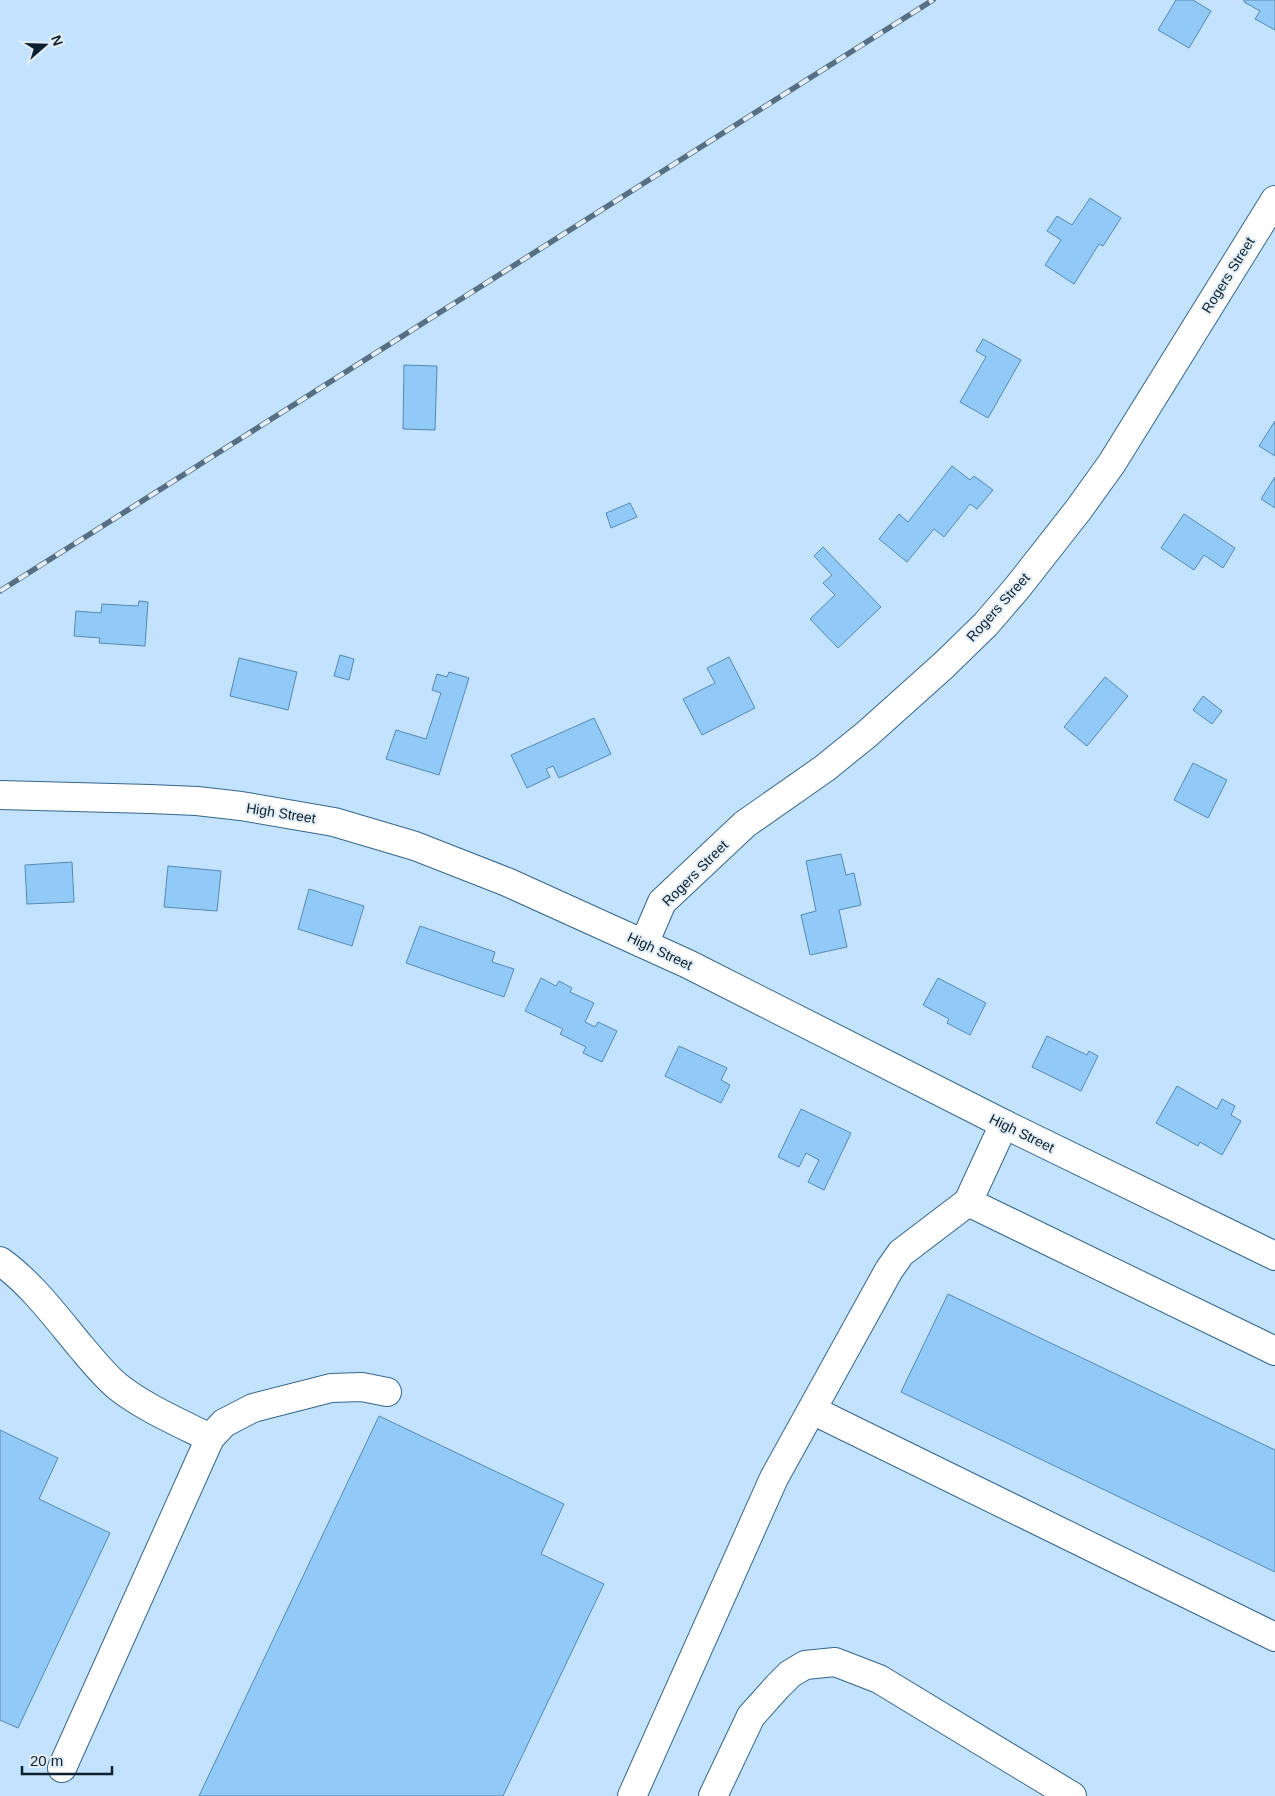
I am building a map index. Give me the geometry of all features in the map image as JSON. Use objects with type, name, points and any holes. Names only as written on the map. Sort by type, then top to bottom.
[{"type":"main road","name":"Rogers Street","points":[[644,944],[662,902],[745,824],[825,768],[866,734],[944,665],[986,624],[1017,588],[1079,509],[1112,463],[1275,200]]},
{"type":"main road","name":"High Street","points":[[0,795],[197,801],[289,813],[334,822],[415,846],[507,882],[696,968],[1004,1124],[1275,1256]]},
{"type":"main road","points":[[632,1796],[774,1478],[889,1270],[900,1254],[968,1202],[1004,1124]]},
{"type":"main road","points":[[968,1202],[1275,1351]]},
{"type":"main road","points":[[0,1261],[39,1298],[93,1362],[117,1386],[145,1404],[210,1438]]},
{"type":"main road","points":[[62,1768],[210,1438],[224,1423],[253,1408],[331,1388],[362,1387],[387,1392]]},
{"type":"main road","points":[[812,1410],[1275,1638]]},
{"type":"main road","points":[[713,1796],[751,1716],[778,1686],[790,1674],[805,1665],[835,1662],[879,1679],[1072,1796]]},
{"type":"building","points":[[1176,0],[1193,0],[1211,11],[1189,48],[1158,30]]},
{"type":"building","points":[[1244,0],[1275,0],[1275,30],[1255,19],[1260,11],[1244,2]]},
{"type":"building","points":[[1090,198],[1121,218],[1103,246],[1099,244],[1074,284],[1045,265],[1061,240],[1047,231],[1057,216],[1072,225]]},
{"type":"building","points":[[983,339],[1021,360],[988,418],[960,402],[986,357],[976,351]]},
{"type":"building","points":[[404,365],[437,366],[435,430],[403,429]]},
{"type":"building","points":[[1275,421],[1275,456],[1259,446]]},
{"type":"building","points":[[952,466],[970,480],[974,476],[993,490],[977,509],[970,504],[944,537],[934,529],[907,562],[879,539],[899,514],[908,522]]},
{"type":"building","points":[[1275,477],[1275,508],[1261,499]]},
{"type":"building","points":[[630,503],[637,517],[611,528],[606,513]]},
{"type":"building","points":[[1184,514],[1235,548],[1223,568],[1204,555],[1194,570],[1161,548]]},
{"type":"building","points":[[823,547],[881,607],[838,648],[810,619],[835,595],[823,583],[832,575],[814,556]]},
{"type":"building","points":[[139,601],[148,602],[145,646],[99,643],[100,638],[74,636],[76,611],[101,613],[102,604],[138,606]]},
{"type":"building","points":[[340,655],[354,659],[349,680],[334,676]]},
{"type":"building","points":[[729,657],[755,708],[702,735],[683,699],[715,683],[707,668]]},
{"type":"building","points":[[239,658],[297,672],[288,710],[230,696]]},
{"type":"building","points":[[449,672],[469,678],[439,775],[386,759],[396,730],[426,739],[441,693],[432,690],[437,674],[447,677]]},
{"type":"building","points":[[1105,677],[1128,696],[1087,746],[1064,727]]},
{"type":"building","points":[[1203,696],[1222,711],[1212,724],[1193,710]]},
{"type":"building","points":[[594,718],[611,754],[559,778],[553,766],[546,769],[550,777],[527,788],[511,755]]},
{"type":"building","points":[[1193,763],[1227,780],[1208,818],[1174,800]]},
{"type":"building","points":[[841,854],[846,875],[854,873],[861,905],[839,910],[847,947],[810,955],[801,915],[816,911],[806,861]]},
{"type":"building","points":[[72,862],[74,902],[27,904],[25,865]]},
{"type":"building","points":[[168,866],[221,871],[217,911],[164,907]]},
{"type":"building","points":[[309,889],[364,906],[352,946],[298,929]]},
{"type":"building","points":[[420,926],[495,952],[492,962],[514,969],[504,997],[406,963]]},
{"type":"building","points":[[541,978],[556,986],[559,981],[572,988],[570,992],[594,1003],[585,1022],[595,1027],[598,1022],[617,1031],[602,1062],[583,1053],[586,1047],[560,1034],[563,1029],[525,1011]]},
{"type":"building","points":[[938,978],[986,1003],[970,1035],[947,1023],[949,1019],[923,1005]]},
{"type":"building","points":[[1047,1036],[1087,1055],[1089,1051],[1098,1056],[1081,1091],[1032,1067]]},
{"type":"building","points":[[679,1046],[727,1068],[721,1080],[730,1085],[721,1103],[665,1076]]},
{"type":"building","points":[[1177,1086],[1217,1109],[1222,1099],[1235,1106],[1231,1115],[1241,1121],[1222,1155],[1200,1142],[1198,1146],[1156,1123]]},
{"type":"building","points":[[801,1109],[851,1133],[824,1190],[808,1182],[819,1160],[806,1153],[799,1167],[778,1157]]},
{"type":"building","points":[[948,1294],[1275,1450],[1275,1572],[901,1392]]},
{"type":"building","points":[[379,1416],[564,1504],[541,1554],[604,1584],[503,1796],[199,1796]]},
{"type":"building","points":[[0,1430],[58,1458],[39,1499],[110,1533],[18,1728],[0,1720]]},
{"type":"railway","points":[[0,591],[933,0]]}]
